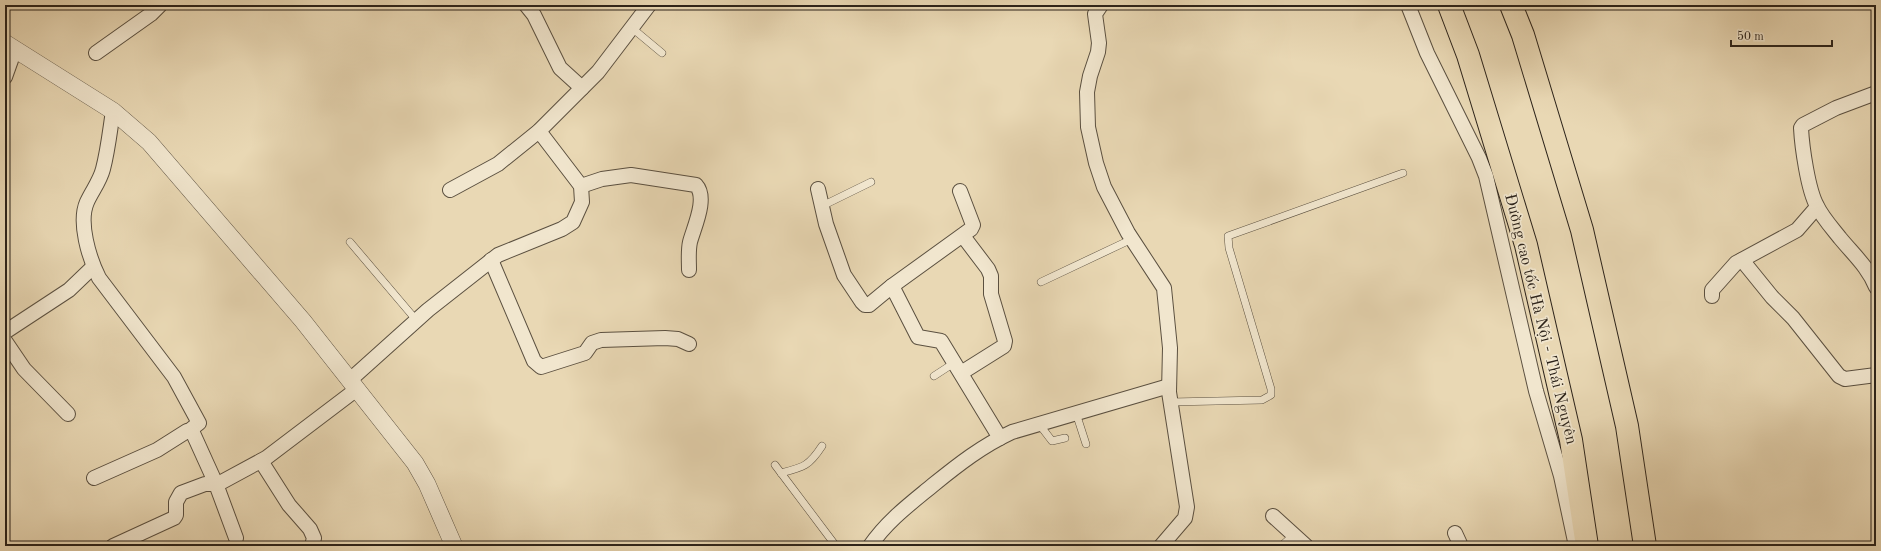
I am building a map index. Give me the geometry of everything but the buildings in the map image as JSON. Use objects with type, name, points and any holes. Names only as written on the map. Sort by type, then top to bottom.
[{"type":"highway","name":"Đường cao tốc Hà Nội - Thái Nguyên","points":[[1449,5],[1468,55],[1526,245],[1571,440],[1587,546]]},
{"type":"highway","points":[[1511,5],[1523,35],[1582,230],[1627,426],[1645,546]]},
{"type":"street","points":[[96,53],[151,14],[160,5]]},
{"type":"street","points":[[526,5],[534,15],[560,68],[582,88]]},
{"type":"street","points":[[450,190],[498,164],[539,131],[603,67],[648,5]]},
{"type":"street","points":[[1101,5],[1095,14],[1099,43],[1098,52],[1090,76],[1087,92],[1088,127],[1096,163],[1104,187],[1132,239],[1164,288],[1170,348],[1169,386],[1187,507],[1185,518],[1166,544]]},
{"type":"street","points":[[1408,5],[1428,54],[1479,158],[1486,176],[1536,391],[1561,476],[1576,546]]},
{"type":"street","points":[[5,77],[10,46],[113,111],[149,142],[303,321],[415,463],[427,484],[454,546]]},
{"type":"street","points":[[1876,93],[1836,108],[1803,125],[1801,128],[1812,193],[1817,207],[1841,239],[1860,258],[1872,276],[1876,287]]},
{"type":"street","points":[[94,478],[157,450],[200,423],[181,389],[99,278],[93,267],[83,225],[83,214],[103,169],[113,111]]},
{"type":"street","points":[[113,546],[174,518],[176,515],[176,502],[181,493],[205,484],[216,484],[261,461],[354,384],[417,321],[491,260],[509,249],[562,229],[573,222],[582,202],[581,186],[539,131]]},
{"type":"street","points":[[581,186],[602,180],[631,175],[696,185],[700,189],[700,208],[688,253],[689,270]]},
{"type":"street","points":[[818,189],[826,224],[844,275],[865,305],[869,304],[971,229],[973,225],[960,191]]},
{"type":"street","points":[[1712,296],[1712,290],[1723,276],[1742,260],[1797,230],[1817,207]]},
{"type":"street","points":[[958,368],[1004,346],[1005,341],[991,294],[991,276],[988,269],[963,236]]},
{"type":"street","points":[[491,260],[534,361],[541,367],[585,352],[592,343],[601,340],[665,338],[678,339],[689,344]]},
{"type":"street","points":[[1742,260],[1772,298],[1793,318],[1839,376],[1845,379],[1876,375]]},
{"type":"street","points":[[5,332],[69,290],[93,267]]},
{"type":"street","points":[[892,286],[918,337],[941,341],[1000,438]]},
{"type":"street","points":[[5,341],[24,369],[68,414]]},
{"type":"street","points":[[870,546],[894,516],[974,452],[1000,438],[1039,424],[1169,386]]},
{"type":"street","points":[[190,430],[192,431],[216,484],[236,538]]},
{"type":"street","points":[[261,461],[289,505],[310,529],[314,538],[312,546]]},
{"type":"street","points":[[1273,516],[1306,546]]},
{"type":"street","points":[[1455,533],[1461,546]]},
{"type":"lane","points":[[632,28],[662,53]]},
{"type":"lane","points":[[1171,402],[1262,400],[1271,395],[1272,389],[1230,248],[1228,236],[1403,173]]},
{"type":"lane","points":[[822,206],[870,182]]},
{"type":"lane","points":[[1041,282],[1132,239]]},
{"type":"lane","points":[[350,242],[417,321]]},
{"type":"lane","points":[[934,376],[958,368]]},
{"type":"lane","points":[[1076,413],[1086,444]]},
{"type":"lane","points":[[1039,424],[1052,441],[1065,438]]},
{"type":"lane","points":[[781,473],[800,468],[812,461],[822,446]]},
{"type":"lane","points":[[775,465],[836,546]]},
{"type":"lane","points":[[1281,546],[1294,535]]}]
